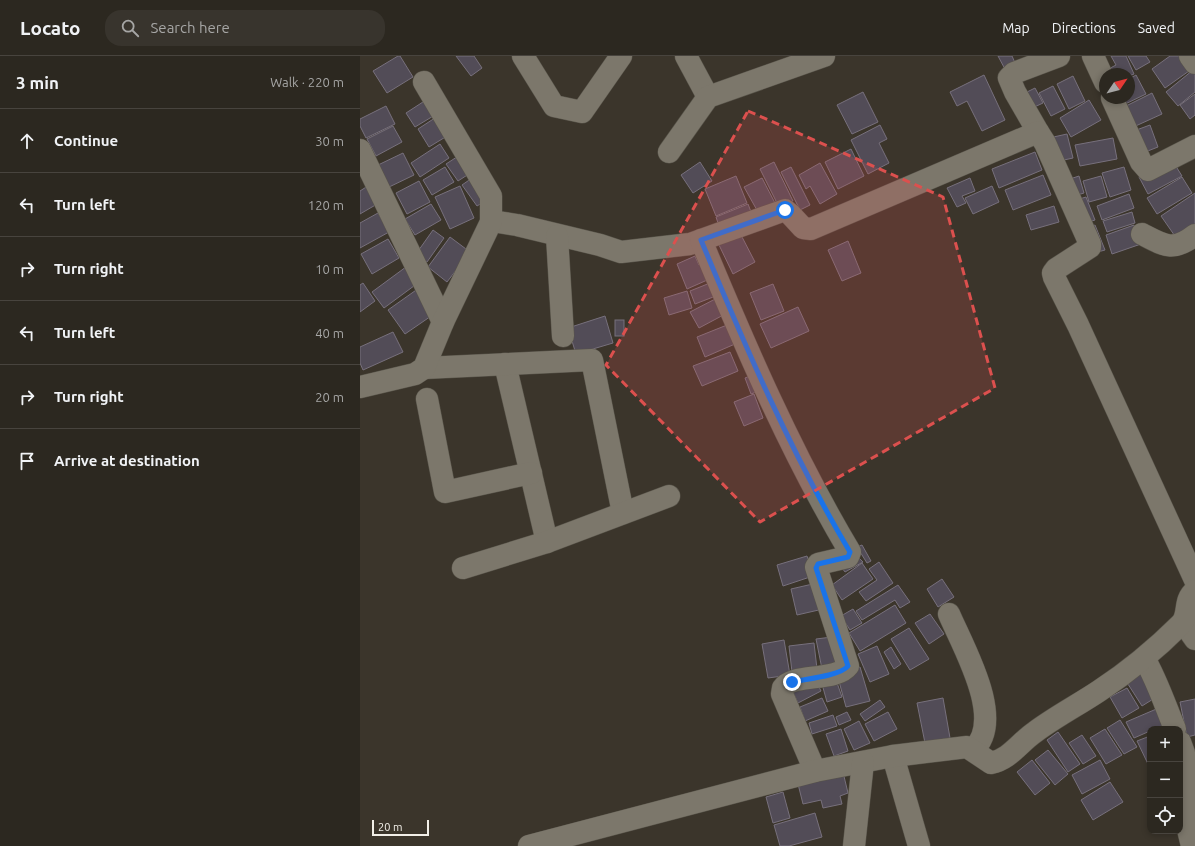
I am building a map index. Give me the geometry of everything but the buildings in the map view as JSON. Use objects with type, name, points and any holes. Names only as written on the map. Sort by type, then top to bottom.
[{"type":"street","points":[[523,56],[554,106],[582,112],[621,56]]},
{"type":"street","points":[[686,56],[708,97]]},
{"type":"street","points":[[669,152],[708,97],[824,56]]},
{"type":"street","points":[[1059,56],[1014,73],[1009,78],[1015,92],[1045,143],[1090,246],[1080,255],[1056,269],[1053,273],[1054,277],[1078,325],[1195,580]]},
{"type":"street","points":[[1093,56],[1099,69]]},
{"type":"street","points":[[1190,56],[1195,63]]},
{"type":"street","points":[[424,82],[491,196],[491,222],[443,322],[424,368]]},
{"type":"street","points":[[1115,104],[1141,162],[1148,170],[1152,170],[1195,146]]},
{"type":"street","points":[[491,222],[517,225],[557,236],[600,245],[622,252],[690,244],[785,210],[803,228],[811,229],[1038,132]]},
{"type":"street","points":[[360,150],[443,322]]},
{"type":"street","points":[[1142,234],[1167,247],[1179,245],[1195,235]]},
{"type":"street","points":[[557,236],[563,336]]},
{"type":"street","points":[[701,240],[742,339],[783,426],[837,531],[850,552],[848,557],[818,564],[816,568],[848,666],[846,669],[827,675],[792,682],[782,688],[782,694],[815,771]]},
{"type":"street","points":[[360,387],[415,374],[424,368],[592,360],[623,513]]},
{"type":"street","points":[[505,364],[547,542]]},
{"type":"street","points":[[427,399],[445,492],[531,473]]},
{"type":"street","points":[[463,568],[547,542],[669,496]]},
{"type":"street","points":[[529,846],[815,771],[893,756],[963,747],[973,750],[991,763],[1001,760],[1034,732],[1099,691],[1144,658],[1189,630],[1187,602],[1191,594],[1195,591]]},
{"type":"street","points":[[949,614],[982,688],[986,713],[981,739],[973,750]]},
{"type":"street","points":[[1144,658],[1155,677],[1159,692],[1174,726]]},
{"type":"street","points":[[1183,750],[1191,793],[1184,813],[1192,846]]},
{"type":"street","points":[[893,756],[919,846]]},
{"type":"street","points":[[854,846],[863,762]]},
{"type":"highlighted area","points":[[748,111],[943,197],[995,388],[760,522],[606,365]]},
{"type":"route","points":[[785,210],[701,240],[742,339],[783,426],[837,531],[850,552],[848,557],[818,564],[816,568],[848,666],[846,669],[827,675],[792,682]]}]
